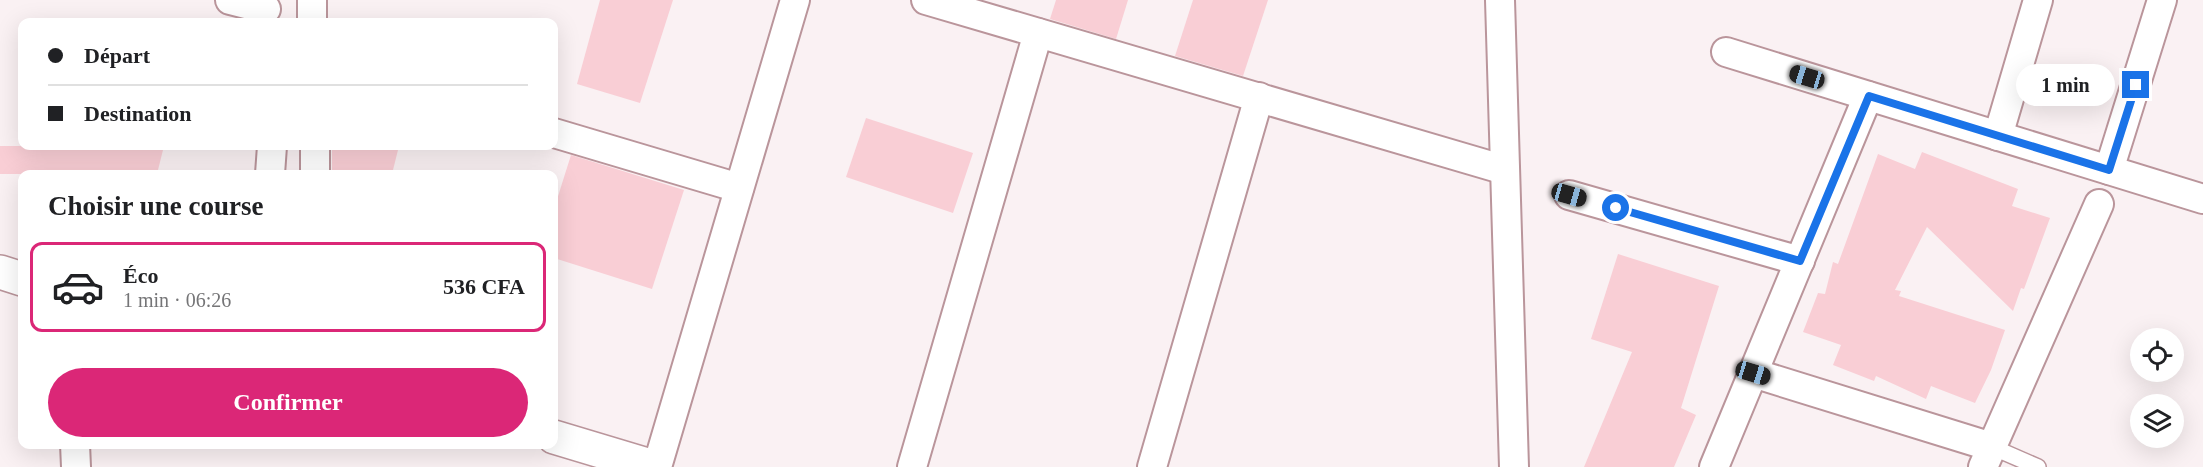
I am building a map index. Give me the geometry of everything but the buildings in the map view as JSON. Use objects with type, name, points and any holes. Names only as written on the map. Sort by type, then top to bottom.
[{"type":"street","points":[[230,0],[266,10]]},
{"type":"street","points":[[312,0],[312,18]]},
{"type":"street","points":[[558,438],[656,467],[795,0]]},
{"type":"street","points":[[926,0],[1505,170]]},
{"type":"street","points":[[1500,0],[1514,467]]},
{"type":"street","points":[[1998,136],[2038,0]]},
{"type":"street","points":[[2109,170],[2162,0]]},
{"type":"street","points":[[912,467],[1038,33]]},
{"type":"street","points":[[1726,52],[2203,199]]},
{"type":"street","points":[[1714,467],[1869,96]]},
{"type":"street","points":[[1152,467],[1259,97]]},
{"type":"street","points":[[558,135],[739,188]]},
{"type":"street","points":[[270,170],[272,150]]},
{"type":"street","points":[[315,150],[315,170]]},
{"type":"street","points":[[1569,195],[1800,261]]},
{"type":"street","points":[[1753,373],[1988,457],[2099,204]]},
{"type":"street","points":[[0,272],[18,278]]},
{"type":"street","points":[[75,449],[76,467]]},
{"type":"lane","points":[[1988,457],[2038,467]]},
{"type":"route","points":[[1616,208],[1800,261],[1869,96],[2109,170],[2136,85]]}]
